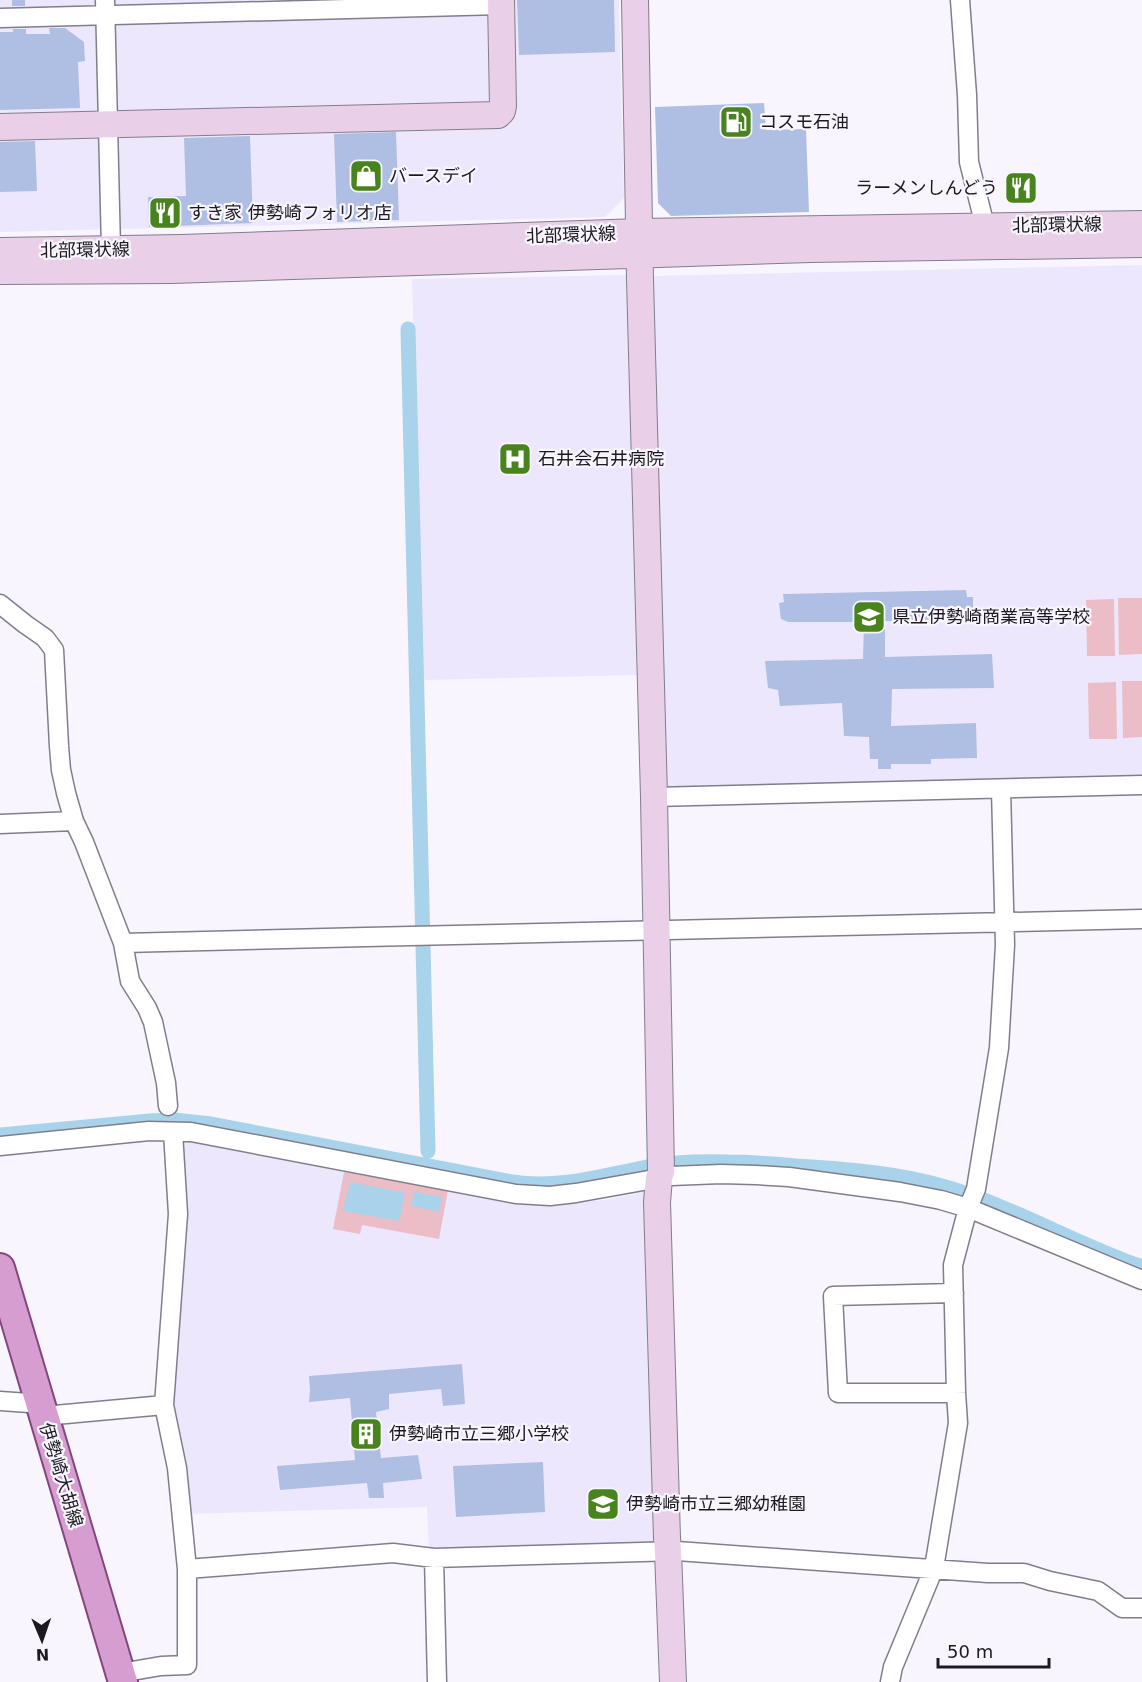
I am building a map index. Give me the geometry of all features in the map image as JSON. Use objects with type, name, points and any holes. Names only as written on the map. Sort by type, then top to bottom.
[{"type":"main road","name":"伊勢崎大胡線","points":[[0,1268],[121,1677]]},
{"type":"street","points":[[635,0],[657,931],[660,1169],[657,1202],[673,1682]]},
{"type":"street","points":[[960,0],[969,162],[983,218],[983,236]]},
{"type":"street","points":[[0,18],[105,8],[501,3],[503,106],[498,115],[0,127]]},
{"type":"street","points":[[105,8],[111,249]]},
{"type":"street","name":"北部環状線","points":[[0,251],[396,241],[640,243],[983,236],[1142,224]]},
{"type":"street","name":"北部環状線","points":[[983,236],[1142,244]]},
{"type":"street","name":"北部環状線","points":[[0,271],[172,270],[640,243]]},
{"type":"street","points":[[5,615],[45,638],[54,650],[61,770],[74,821],[123,944],[129,981],[147,1008],[156,1029],[168,1106]]},
{"type":"street","points":[[654,796],[1142,785]]},
{"type":"street","points":[[890,1682],[893,1667],[934,1568],[958,1423],[953,1265],[968,1208],[976,1189],[999,1048],[1005,945],[1001,789]]},
{"type":"street","points":[[0,824],[74,821]]},
{"type":"street","points":[[123,944],[366,936],[1142,919]]},
{"type":"street","points":[[0,1146],[149,1131],[191,1132],[516,1194],[550,1196],[576,1193],[660,1169],[671,1176],[721,1174],[789,1177],[900,1191],[941,1200],[968,1208],[1142,1280]]},
{"type":"street","points":[[121,1677],[161,1666],[187,1665],[187,1569],[177,1468],[164,1405],[178,1214],[173,1132]]},
{"type":"street","points":[[954,1293],[833,1296],[838,1393],[956,1393]]},
{"type":"street","points":[[0,1401],[29,1403],[41,1409],[164,1405]]},
{"type":"street","points":[[187,1569],[393,1553],[434,1558],[677,1551],[988,1573],[1024,1573],[1098,1591],[1122,1608],[1142,1608]]},
{"type":"street","points":[[434,1558],[437,1682]]},
{"type":"shaded area","points":[[0,0],[619,0],[624,198],[605,217],[0,232]]},
{"type":"shaded area","points":[[1142,265],[1142,777],[662,790],[650,276]]},
{"type":"shaded area","points":[[628,275],[641,675],[423,680],[412,279]]},
{"type":"shaded area","points":[[1118,598],[1142,598],[1142,654],[1119,655]]},
{"type":"shaded area","points":[[1114,599],[1115,656],[1087,656],[1086,600]]},
{"type":"shaded area","points":[[1122,681],[1142,681],[1142,737],[1123,738]]},
{"type":"shaded area","points":[[1116,682],[1117,739],[1089,739],[1088,683]]},
{"type":"shaded area","points":[[188,1142],[235,1148],[344,1172],[518,1203],[572,1203],[604,1200],[643,1192],[648,1197],[651,1459],[656,1544],[429,1551],[427,1507],[187,1514],[171,1396],[181,1147]]},
{"type":"shaded area","points":[[344,1172],[448,1190],[439,1239],[362,1225],[360,1234],[333,1229]]},
{"type":"water","points":[[350,1182],[405,1193],[399,1221],[343,1211]]},
{"type":"water","points":[[414,1192],[442,1197],[439,1212],[411,1206]]},
{"type":"building","points":[[12,0],[25,0],[25,6],[12,6]]},
{"type":"building","points":[[517,0],[614,0],[615,52],[519,55]]},
{"type":"building","points":[[49,28],[65,28],[84,42],[85,61],[78,62],[80,108],[0,110],[0,32],[26,29],[26,34],[50,34]]},
{"type":"building","points":[[764,103],[766,130],[806,129],[809,212],[671,216],[658,203],[655,107]]},
{"type":"building","name":"バースデイ","points":[[396,132],[399,220],[337,222],[334,134]]},
{"type":"building","points":[[250,136],[253,223],[149,227],[148,197],[186,196],[184,138]]},
{"type":"building","points":[[35,141],[37,191],[0,192],[0,142]]},
{"type":"building","points":[[966,590],[967,597],[973,597],[973,615],[966,615],[966,619],[885,621],[885,657],[992,654],[994,688],[892,689],[891,726],[976,723],[977,758],[931,759],[931,764],[891,764],[891,769],[878,769],[878,759],[870,759],[869,737],[844,736],[842,703],[780,706],[778,690],[768,688],[765,661],[863,659],[864,622],[788,622],[781,619],[779,603],[784,602],[783,594]]},
{"type":"building","name":"伊勢崎市立三郷小学校","points":[[462,1364],[465,1404],[443,1406],[441,1389],[389,1394],[389,1409],[376,1412],[381,1458],[418,1455],[422,1479],[383,1483],[384,1498],[369,1498],[367,1483],[280,1490],[277,1466],[355,1460],[350,1398],[309,1402],[309,1376]]},
{"type":"building","points":[[543,1462],[545,1512],[456,1517],[453,1466]]},
{"type":"waterway","points":[[408,329],[428,1151]]},
{"type":"waterway","points":[[0,1135],[174,1120],[211,1124],[529,1184],[563,1183],[657,1165],[697,1162],[762,1163],[873,1172],[930,1183],[974,1196],[1142,1267]]},
{"type":"place","name":"コスモ石油","points":[[736,122]]},
{"type":"place","name":"バースデイ","points":[[366,176]]},
{"type":"place","name":"ラーメンしんどう","points":[[1021,188]]},
{"type":"place","name":"すき家 伊勢崎フォリオ店","points":[[165,213]]},
{"type":"place","name":"石井会石井病院","points":[[515,459]]},
{"type":"place","name":"県立伊勢崎商業高等学校","points":[[869,617]]},
{"type":"place","name":"伊勢崎市立三郷小学校","points":[[366,1434]]},
{"type":"place","name":"伊勢崎市立三郷幼稚園","points":[[603,1504]]}]
